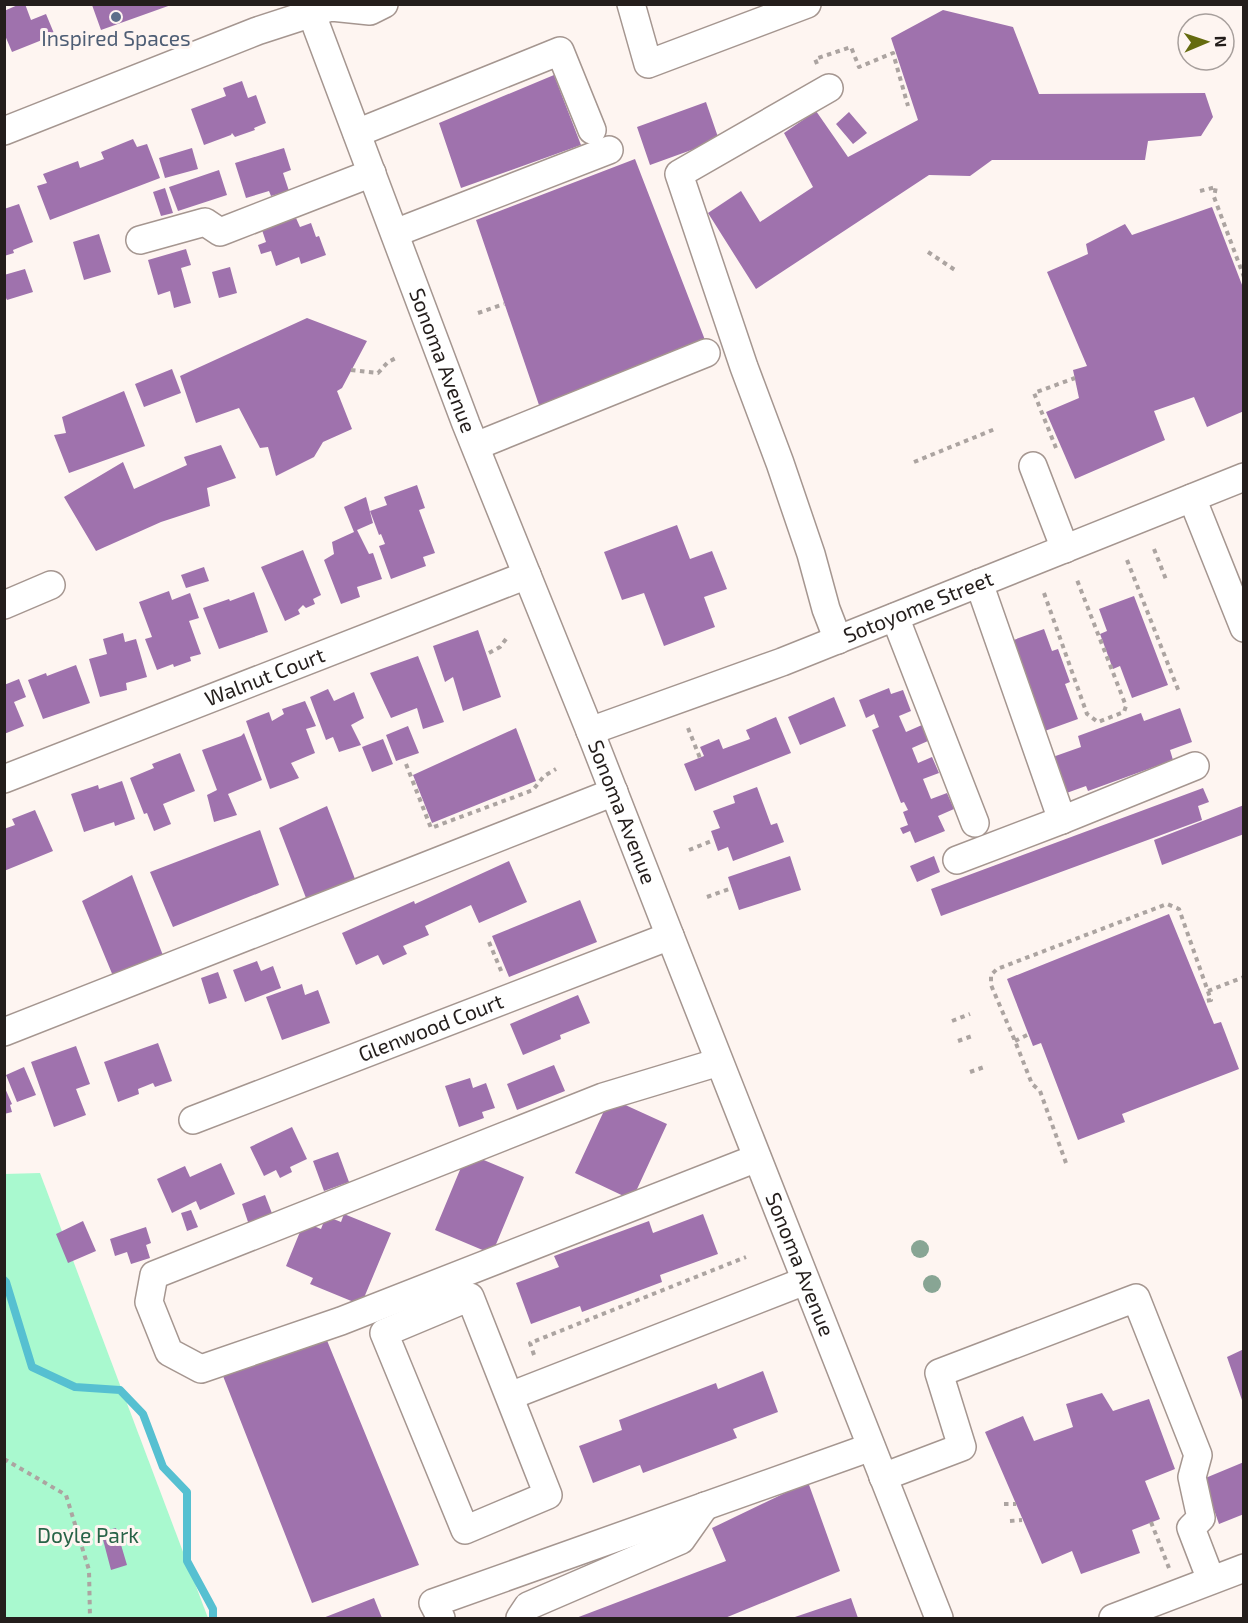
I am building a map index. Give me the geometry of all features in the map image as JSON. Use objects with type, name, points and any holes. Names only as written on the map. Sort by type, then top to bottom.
[{"type":"street","points":[[4,132],[321,7],[370,11],[384,4]]},
{"type":"street","points":[[631,4],[648,64],[807,4]]},
{"type":"street","name":"Sonoma Avenue","points":[[321,7],[357,133],[466,424],[590,731],[939,1618]]},
{"type":"street","points":[[357,133],[560,51],[592,130]]},
{"type":"street","points":[[829,88],[679,174],[744,367],[791,493],[826,609],[838,640]]},
{"type":"street","points":[[395,232],[609,150]]},
{"type":"street","points":[[140,240],[205,222],[220,232],[372,173]]},
{"type":"street","points":[[476,446],[706,353]]},
{"type":"street","points":[[1033,466],[1065,549]]},
{"type":"street","name":"Sotoyome Street","points":[[590,731],[782,663],[1244,477]]},
{"type":"street","points":[[1192,498],[1244,628]]},
{"type":"street","name":"Walnut Court","points":[[4,779],[527,575]]},
{"type":"street","points":[[979,583],[1062,820]]},
{"type":"street","points":[[4,605],[51,585]]},
{"type":"street","points":[[895,617],[975,823]]},
{"type":"street","points":[[957,860],[1195,766]]},
{"type":"street","points":[[4,1032],[614,792]]},
{"type":"street","name":"Glenwood Court","points":[[194,1120],[669,936]]},
{"type":"street","points":[[719,1062],[603,1097],[153,1275],[149,1302],[169,1352],[201,1369],[341,1321],[757,1158]]},
{"type":"street","points":[[510,1396],[806,1281]]},
{"type":"street","points":[[470,1297],[510,1396],[548,1496],[465,1530],[384,1333],[470,1297]]},
{"type":"street","points":[[883,1477],[962,1447],[939,1373],[1136,1298],[1198,1455],[1192,1477],[1201,1518],[1191,1528],[1210,1580]]},
{"type":"street","points":[[441,1618],[433,1603],[871,1447]]},
{"type":"street","points":[[520,1618],[528,1606],[681,1540],[705,1506]]},
{"type":"street","points":[[1113,1618],[1244,1568]]},
{"type":"path","points":[[829,88],[815,59],[851,47],[859,67],[892,53],[908,106]]},
{"type":"path","points":[[1200,191],[1216,187],[1214,196],[1244,277]]},
{"type":"path","points":[[928,252],[955,270]]},
{"type":"path","points":[[478,313],[504,304]]},
{"type":"path","points":[[351,370],[378,373],[388,362],[398,357]]},
{"type":"path","points":[[1060,458],[1034,393],[1075,378]]},
{"type":"path","points":[[914,462],[995,429]]},
{"type":"path","points":[[1154,549],[1167,582]]},
{"type":"path","points":[[1127,560],[1179,692]]},
{"type":"path","points":[[1044,593],[1087,714],[1098,722],[1124,712],[1126,706],[1077,580]]},
{"type":"path","points":[[489,653],[500,647],[506,639]]},
{"type":"path","points":[[688,728],[700,758]]},
{"type":"path","points":[[406,764],[431,828],[533,790],[544,776],[556,769]]},
{"type":"path","points":[[688,850],[714,840]]},
{"type":"path","points":[[707,897],[732,888]]},
{"type":"path","points":[[1066,1163],[1040,1091],[1032,1084],[991,985],[991,975],[998,969],[1167,904],[1179,909],[1211,1000],[1205,1001]]},
{"type":"path","points":[[1208,991],[1244,977]]},
{"type":"path","points":[[952,1021],[970,1014]]},
{"type":"path","points":[[1016,1041],[1029,1034]]},
{"type":"path","points":[[958,1041],[975,1035]]},
{"type":"path","points":[[970,1072],[987,1066]]},
{"type":"path","points":[[534,1355],[530,1343],[746,1257]]},
{"type":"path","points":[[4,1459],[66,1495],[89,1570],[90,1618]]},
{"type":"path","points":[[1004,1504],[1016,1504]]},
{"type":"path","points":[[1010,1521],[1022,1520]]},
{"type":"path","points":[[1151,1522],[1169,1569]]},
{"type":"green space","name":"Doyle Park","points":[[40,1173],[208,1618],[5,1618],[4,1174]]},
{"type":"building","points":[[25,4],[31,20],[46,14],[58,43],[45,48],[42,40],[12,52],[4,33],[4,11]]},
{"type":"building","name":"Inspired Spaces","points":[[92,5],[171,5],[101,30]]},
{"type":"building","points":[[943,10],[1013,27],[1039,94],[1205,93],[1213,117],[1201,136],[1148,141],[1145,160],[992,160],[970,176],[929,175],[756,289],[708,213],[741,191],[760,222],[813,187],[784,133],[816,111],[848,157],[918,120],[891,38]]},
{"type":"building","points":[[554,75],[581,145],[461,188],[439,123]]},
{"type":"building","points":[[242,81],[248,98],[256,95],[266,123],[254,128],[255,130],[235,137],[232,133],[204,145],[191,109],[226,96],[223,88]]},
{"type":"building","points":[[706,102],[719,140],[650,165],[637,127]]},
{"type":"building","points":[[849,112],[867,133],[853,144],[836,124]]},
{"type":"building","points":[[133,139],[137,147],[147,144],[160,178],[50,220],[37,186],[47,183],[43,174],[78,161],[80,168],[104,159],[101,152]]},
{"type":"building","points":[[192,148],[198,169],[165,178],[159,158]]},
{"type":"building","points":[[284,148],[291,170],[283,173],[289,191],[271,196],[269,191],[246,198],[235,163]]},
{"type":"building","points":[[635,159],[705,340],[540,408],[476,220]]},
{"type":"building","points":[[219,170],[227,195],[178,211],[169,187]]},
{"type":"building","points":[[165,188],[173,213],[161,216],[153,192]]},
{"type":"building","points":[[19,204],[33,242],[4,256],[4,209]]},
{"type":"building","points":[[1212,207],[1244,290],[1244,411],[1207,427],[1194,397],[1154,411],[1165,440],[1075,479],[1046,412],[1079,398],[1073,370],[1087,366],[1047,272],[1088,254],[1086,244],[1125,224],[1132,235]]},
{"type":"building","points":[[296,218],[300,227],[311,223],[326,255],[301,264],[299,257],[276,266],[271,251],[261,254],[258,245],[266,242],[262,230]]},
{"type":"building","points":[[99,234],[111,272],[84,280],[73,242]]},
{"type":"building","points":[[186,249],[191,265],[181,268],[191,303],[174,308],[170,291],[158,295],[148,260]]},
{"type":"building","points":[[230,267],[237,293],[219,298],[212,272]]},
{"type":"building","points":[[25,269],[33,292],[7,300],[4,294],[4,275]]},
{"type":"building","points":[[307,318],[367,341],[342,388],[337,391],[352,429],[323,442],[314,457],[276,476],[268,447],[260,448],[239,408],[196,423],[180,376]]},
{"type":"building","points":[[172,369],[181,393],[144,407],[135,384]]},
{"type":"building","points":[[124,391],[145,446],[69,473],[54,435],[66,433],[62,417]]},
{"type":"building","points":[[221,445],[236,478],[207,488],[210,506],[161,522],[96,551],[64,497],[123,462],[134,489],[187,465],[184,457]]},
{"type":"building","points":[[417,485],[425,508],[419,510],[435,553],[423,557],[426,566],[391,579],[379,546],[385,544],[370,511],[387,505],[384,497]]},
{"type":"building","points":[[366,497],[373,523],[357,530],[369,554],[373,553],[382,579],[357,587],[360,597],[341,604],[324,560],[334,554],[332,542],[354,532],[344,507]]},
{"type":"building","points":[[677,525],[690,559],[712,551],[727,589],[704,597],[715,627],[664,646],[644,593],[622,600],[604,552]]},
{"type":"building","points":[[303,550],[321,595],[313,599],[315,604],[306,608],[303,605],[298,610],[300,614],[285,621],[261,567]]},
{"type":"building","points":[[204,567],[209,581],[186,588],[181,575]]},
{"type":"building","points":[[169,591],[172,600],[190,593],[199,618],[189,621],[201,654],[190,657],[191,661],[157,670],[145,639],[152,637],[139,602]]},
{"type":"building","points":[[254,592],[268,632],[219,649],[203,608]]},
{"type":"building","points":[[1134,596],[1168,685],[1132,698],[1120,666],[1113,669],[1100,634],[1107,631],[1099,609]]},
{"type":"building","points":[[1044,629],[1052,651],[1058,649],[1070,682],[1065,684],[1078,719],[1042,732],[1008,642]]},
{"type":"building","points":[[478,630],[501,697],[463,711],[453,677],[445,682],[433,646]]},
{"type":"building","points":[[123,633],[125,642],[136,639],[147,677],[126,683],[127,690],[100,697],[89,659],[107,654],[103,639]]},
{"type":"building","points":[[418,656],[444,722],[423,729],[417,708],[391,718],[370,673]]},
{"type":"building","points":[[76,665],[90,703],[43,719],[28,680],[46,673],[47,676]]},
{"type":"building","points":[[19,679],[26,697],[14,702],[24,726],[4,734],[4,685]]},
{"type":"building","points":[[889,688],[891,694],[903,690],[911,711],[899,716],[906,732],[922,725],[928,741],[912,748],[918,763],[932,757],[939,773],[923,779],[931,799],[947,793],[954,809],[938,816],[945,831],[915,843],[910,831],[903,834],[900,828],[908,825],[903,812],[908,810],[904,802],[901,803],[872,730],[879,727],[874,714],[866,718],[859,700]]},
{"type":"building","points":[[328,689],[334,701],[354,692],[364,718],[351,725],[361,745],[339,752],[333,737],[326,740],[310,697]]},
{"type":"building","points":[[834,697],[846,726],[800,745],[788,717]]},
{"type":"building","points":[[305,701],[316,726],[306,729],[315,753],[291,763],[299,778],[270,789],[246,721],[269,712],[272,721],[284,714],[282,709]]},
{"type":"building","points":[[1180,708],[1192,742],[1170,750],[1173,760],[1088,791],[1086,786],[1061,795],[1047,759],[1081,747],[1078,736],[1141,713],[1144,721]]},
{"type":"building","points":[[776,717],[791,753],[695,791],[684,764],[704,756],[700,747],[719,739],[723,749],[750,739],[746,730]]},
{"type":"building","points":[[408,726],[419,753],[396,761],[386,735]]},
{"type":"building","points":[[516,728],[536,781],[432,823],[413,775]]},
{"type":"building","points":[[244,733],[262,780],[228,794],[237,815],[214,822],[207,795],[217,790],[202,750]]},
{"type":"building","points":[[383,739],[393,764],[372,772],[362,747]]},
{"type":"building","points":[[180,753],[195,791],[163,804],[171,824],[154,831],[147,813],[144,814],[130,778],[154,768],[152,764]]},
{"type":"building","points":[[122,781],[135,819],[115,826],[114,822],[84,832],[71,794],[98,785],[99,789]]},
{"type":"building","points":[[757,787],[771,825],[777,823],[784,842],[733,861],[728,847],[718,851],[711,831],[720,828],[713,811],[735,803],[733,796]]},
{"type":"building","points":[[1203,788],[1209,802],[1198,806],[1202,820],[941,916],[931,889]]},
{"type":"building","points":[[1244,805],[1244,834],[1162,865],[1154,840]]},
{"type":"building","points":[[327,806],[355,879],[306,898],[279,828]]},
{"type":"building","points":[[35,810],[53,851],[4,871],[4,829],[15,825],[12,819]]},
{"type":"building","points":[[260,830],[279,885],[173,927],[150,872]]},
{"type":"building","points":[[790,856],[801,890],[739,910],[728,877]]},
{"type":"building","points":[[934,856],[940,872],[917,882],[910,866]]},
{"type":"building","points":[[509,861],[527,902],[479,923],[471,905],[425,926],[429,935],[403,946],[407,954],[383,965],[378,955],[356,965],[342,933],[414,901],[415,904]]},
{"type":"building","points":[[132,875],[164,958],[113,976],[82,901]]},
{"type":"building","points":[[580,900],[597,942],[509,977],[492,936]]},
{"type":"building","points":[[1169,914],[1214,1024],[1221,1022],[1239,1069],[1122,1114],[1125,1122],[1078,1140],[1041,1043],[1033,1046],[1007,979]]},
{"type":"building","points":[[257,961],[261,971],[273,966],[281,988],[245,1002],[233,970]]},
{"type":"building","points":[[218,972],[227,998],[209,1004],[201,978]]},
{"type":"building","points":[[302,984],[305,995],[318,990],[330,1023],[282,1040],[266,997]]},
{"type":"building","points":[[578,995],[590,1023],[560,1035],[561,1039],[523,1055],[510,1024]]},
{"type":"building","points":[[158,1043],[172,1081],[155,1087],[153,1083],[138,1089],[139,1094],[118,1102],[104,1062]]},
{"type":"building","points":[[76,1046],[90,1084],[76,1089],[86,1115],[54,1127],[31,1062]]},
{"type":"building","points":[[554,1065],[565,1091],[517,1110],[507,1084]]},
{"type":"building","points":[[24,1067],[36,1095],[17,1102],[6,1075]]},
{"type":"building","points":[[470,1078],[473,1088],[486,1083],[495,1108],[482,1112],[484,1118],[459,1127],[445,1086]]},
{"type":"building","points":[[4,1086],[12,1104],[10,1105],[12,1112],[4,1114]]},
{"type":"building","points":[[610,1098],[667,1124],[632,1200],[575,1173]]},
{"type":"building","points":[[292,1127],[307,1159],[290,1167],[292,1172],[280,1178],[276,1170],[264,1176],[250,1147]]},
{"type":"building","points":[[338,1152],[349,1182],[324,1191],[313,1161]]},
{"type":"building","points":[[467,1153],[524,1177],[492,1254],[435,1230]]},
{"type":"building","points":[[221,1163],[235,1194],[200,1210],[196,1201],[172,1213],[157,1179],[185,1166],[190,1177]]},
{"type":"building","points":[[265,1195],[273,1216],[249,1225],[242,1204]]},
{"type":"building","points":[[191,1210],[198,1227],[187,1231],[181,1213]]},
{"type":"building","points":[[344,1214],[391,1233],[361,1305],[310,1284],[313,1278],[286,1266],[304,1222],[321,1229],[326,1216],[341,1222]]},
{"type":"building","points":[[703,1214],[718,1254],[660,1275],[662,1282],[582,1312],[580,1306],[531,1324],[516,1283],[559,1267],[554,1256],[649,1221],[653,1233]]},
{"type":"building","points":[[83,1221],[96,1251],[68,1263],[56,1234]]},
{"type":"building","points":[[146,1227],[151,1243],[146,1245],[150,1258],[131,1264],[127,1252],[115,1256],[110,1239]]},
{"type":"building","points":[[326,1338],[419,1565],[312,1603],[223,1376]]},
{"type":"building","points":[[1244,1349],[1244,1402],[1243,1403],[1227,1357]]},
{"type":"building","points":[[763,1371],[778,1412],[733,1429],[737,1438],[643,1473],[640,1465],[593,1483],[579,1446],[622,1430],[619,1420],[716,1383],[718,1389]]},
{"type":"building","points":[[1102,1393],[1113,1411],[1149,1399],[1175,1469],[1145,1481],[1160,1519],[1132,1530],[1140,1553],[1081,1574],[1072,1551],[1042,1564],[985,1432],[1023,1416],[1034,1441],[1073,1427],[1066,1404]]},
{"type":"building","points":[[1244,1462],[1244,1514],[1219,1524],[1203,1479]]},
{"type":"building","points":[[808,1482],[840,1571],[725,1618],[576,1618],[726,1561],[712,1528]]},
{"type":"building","points":[[116,1528],[127,1565],[111,1570],[101,1532]]},
{"type":"building","points":[[374,1598],[382,1618],[323,1618]]},
{"type":"building","points":[[851,1598],[858,1618],[792,1618]]},
{"type":"waterway","points":[[4,1280],[32,1367],[75,1387],[120,1390],[143,1414],[163,1467],[187,1492],[187,1561],[213,1609],[213,1618]]},
{"type":"place","name":"Inspired Spaces","points":[[116,17]]}]
